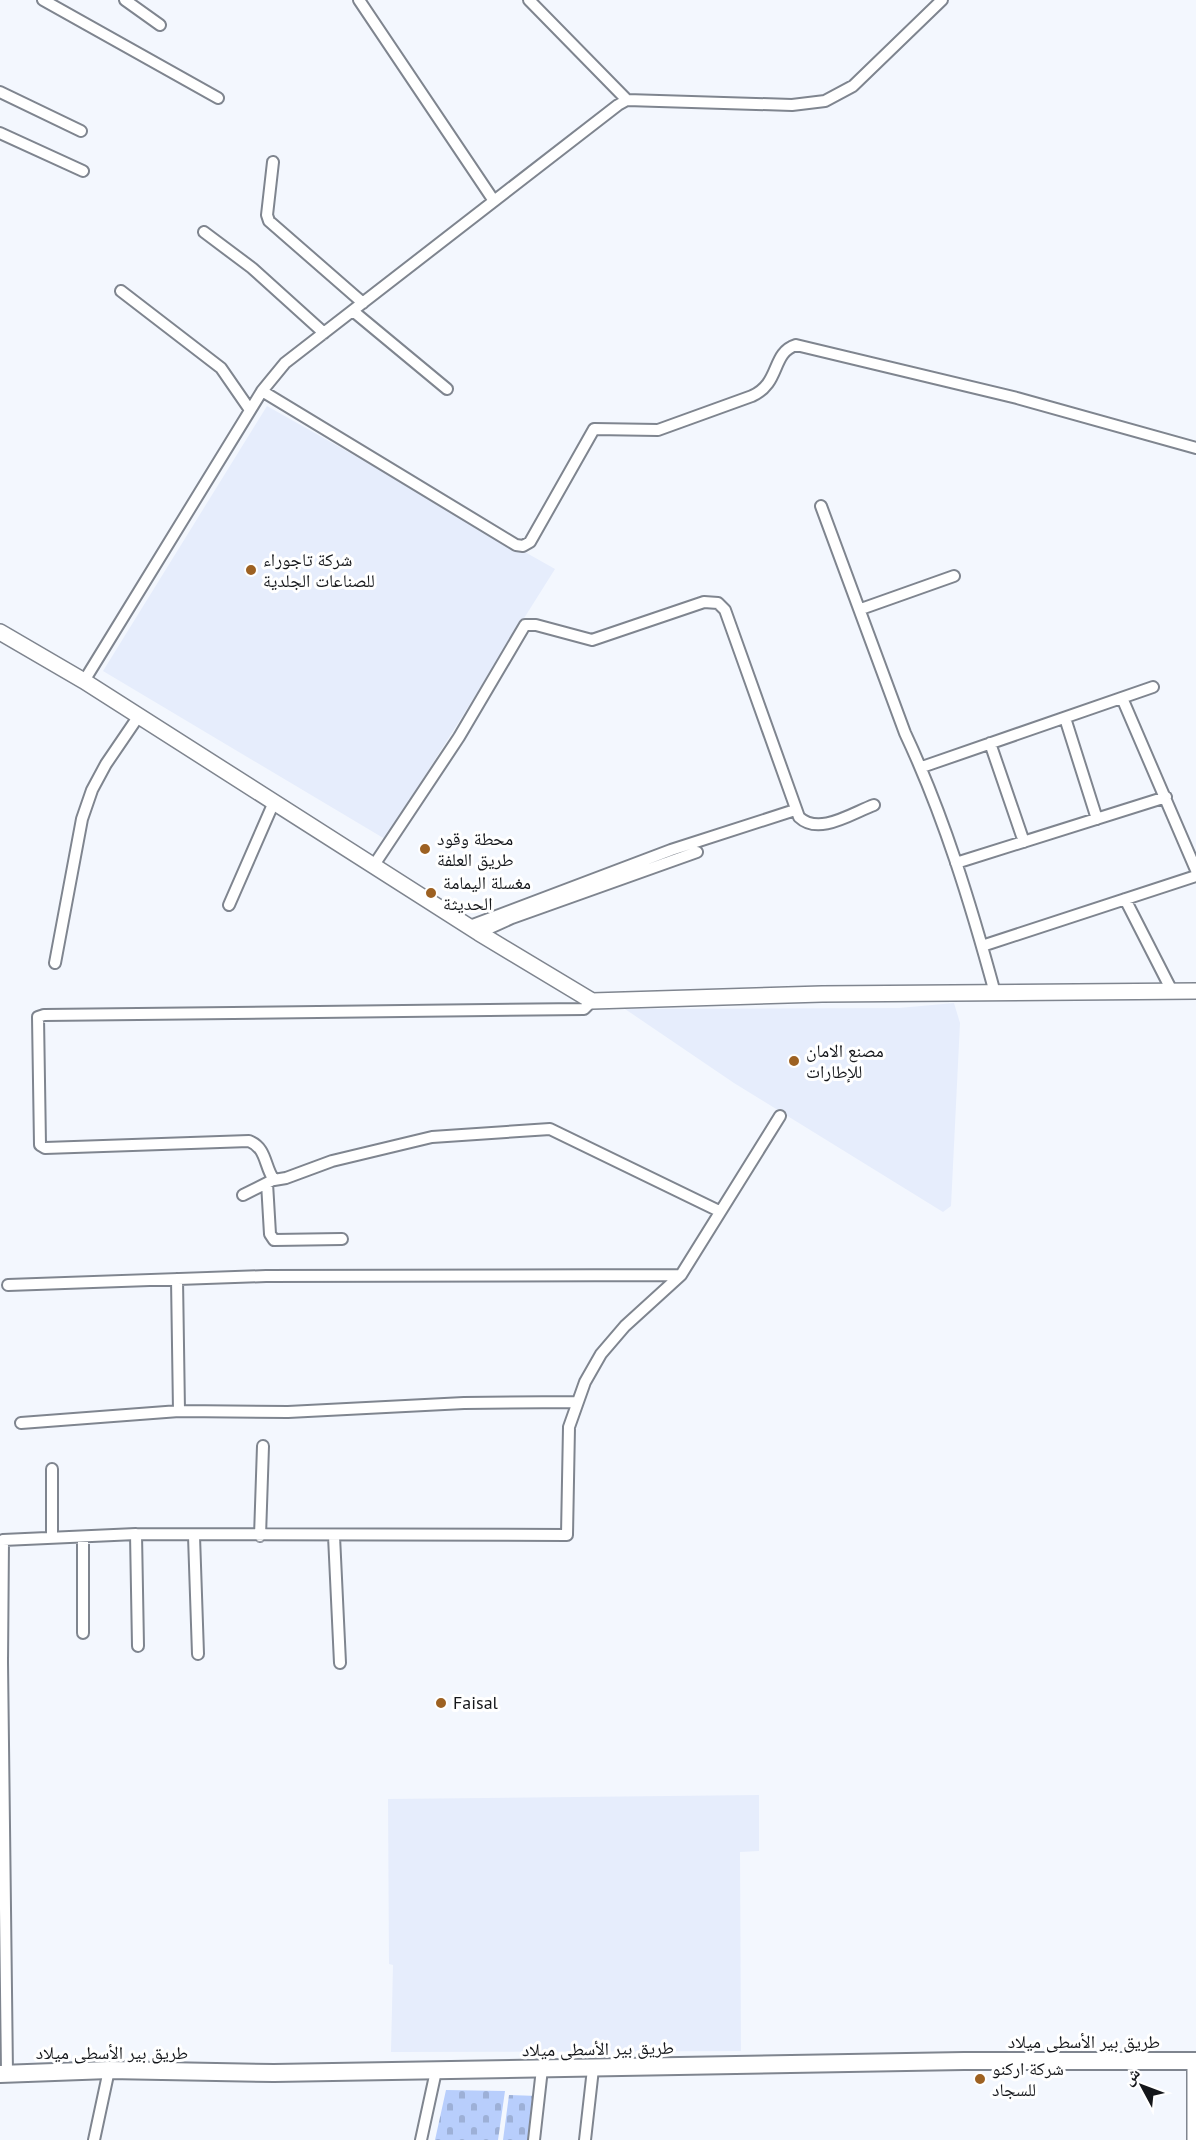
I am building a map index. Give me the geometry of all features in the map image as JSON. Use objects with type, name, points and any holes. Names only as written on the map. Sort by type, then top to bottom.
[{"type":"main road","name":"طريق بير الأسطى ميلاد","points":[[3,2074],[109,2070],[274,2073],[964,2061],[1195,2061]]},
{"type":"street","points":[[43,0],[218,98]]},
{"type":"street","points":[[125,0],[160,25]]},
{"type":"street","points":[[359,0],[494,201]]},
{"type":"street","points":[[529,0],[627,100]]},
{"type":"street","points":[[84,681],[262,391],[285,363],[627,100],[792,105],[825,101],[852,87],[942,0]]},
{"type":"street","points":[[0,92],[81,131]]},
{"type":"street","points":[[0,133],[83,171]]},
{"type":"street","points":[[273,162],[267,215],[270,221],[363,303]]},
{"type":"street","points":[[204,232],[252,268],[324,333]]},
{"type":"street","points":[[121,291],[220,368],[250,410]]},
{"type":"street","points":[[353,311],[447,388]]},
{"type":"street","points":[[262,391],[516,545],[523,546],[530,542],[594,429],[658,430],[752,396],[765,389],[782,355],[796,345],[1017,398],[1196,448]]},
{"type":"street","points":[[821,506],[861,609],[904,733],[922,767],[956,863],[995,993]]},
{"type":"street","points":[[861,609],[954,576]]},
{"type":"street","points":[[375,865],[459,737],[519,633],[529,624],[592,640],[704,602],[722,605],[795,810],[804,821],[820,826],[874,804]]},
{"type":"street","points":[[0,632],[84,681],[474,929],[592,1000],[822,994],[1196,991]]},
{"type":"street","points":[[922,767],[1153,687]]},
{"type":"street","points":[[1122,698],[1196,870]]},
{"type":"street","points":[[55,963],[82,819],[92,790],[106,764],[138,717]]},
{"type":"street","points":[[1065,718],[1097,819]]},
{"type":"street","points":[[990,744],[1024,842]]},
{"type":"street","points":[[956,863],[1166,797]]},
{"type":"street","points":[[229,905],[274,802]]},
{"type":"street","points":[[474,929],[671,850],[795,810]]},
{"type":"street","points":[[474,929],[697,852]]},
{"type":"street","points":[[982,946],[1196,876]]},
{"type":"street","points":[[1125,899],[1172,992]]},
{"type":"street","points":[[342,1239],[274,1240],[270,1234],[271,1181],[263,1151],[258,1144],[249,1141],[45,1148],[40,1145],[38,1017],[51,1014],[584,1009],[592,1000]]},
{"type":"street","points":[[3,2074],[1,1568],[5,1538],[52,1536],[83,1538],[136,1534],[194,1536],[567,1535],[567,1452],[570,1426],[585,1382],[601,1354],[625,1326],[681,1275],[780,1116]]},
{"type":"street","points":[[243,1195],[271,1181],[332,1161],[432,1137],[550,1129],[719,1211]]},
{"type":"street","points":[[8,1285],[266,1275],[681,1275]]},
{"type":"street","points":[[177,1279],[179,1411]]},
{"type":"street","points":[[21,1423],[179,1411],[288,1412],[464,1403],[577,1402]]},
{"type":"street","points":[[260,1536],[263,1446]]},
{"type":"street","points":[[52,1469],[52,1536]]},
{"type":"street","points":[[136,1534],[138,1646]]},
{"type":"street","points":[[194,1536],[198,1654]]},
{"type":"street","points":[[334,1536],[340,1663]]},
{"type":"street","points":[[83,1538],[83,1633]]},
{"type":"street","points":[[1195,2061],[1195,2140]]},
{"type":"street","points":[[585,2140],[593,2068]]},
{"type":"street","points":[[534,2140],[542,2069]]},
{"type":"street","points":[[94,2140],[109,2070]]},
{"type":"street","points":[[421,2140],[436,2071]]},
{"type":"shaded area","points":[[267,406],[555,569],[385,839],[103,671]]},
{"type":"shaded area","points":[[954,1003],[960,1023],[951,1206],[943,1212],[734,1083],[625,1009],[899,1008]]},
{"type":"shaded area","points":[[759,1795],[759,1851],[740,1852],[741,2051],[391,2052],[393,1965],[389,1964],[388,1799]]},
{"type":"green space","points":[[446,2090],[505,2091],[498,2140],[435,2140]]},
{"type":"green space","points":[[509,2095],[538,2096],[532,2140],[503,2140]]},
{"type":"place","name":"شركة تاجوراء للصناعات الجلدية","points":[[251,570]]},
{"type":"place","name":"محطة وقود طريق العلفة","points":[[425,849]]},
{"type":"place","name":"مغسلة اليمامة الحديثة","points":[[431,893]]},
{"type":"place","name":"مصنع الامان للإطارات","points":[[794,1061]]},
{"type":"place","name":"Faisal","points":[[441,1703]]},
{"type":"place","name":"شركة اركنو للسجاد","points":[[980,2079]]}]
